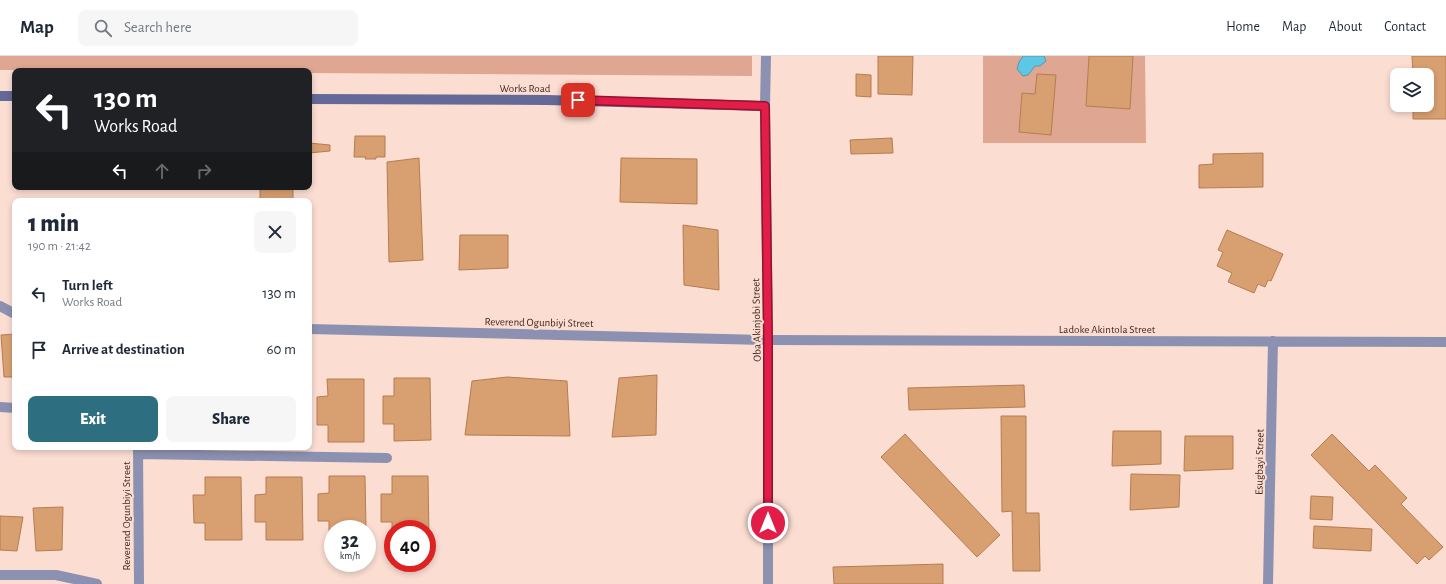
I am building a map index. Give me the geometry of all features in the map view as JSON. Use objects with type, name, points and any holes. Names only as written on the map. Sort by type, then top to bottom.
[{"type":"main road","points":[[0,96],[12,96]]},
{"type":"main road","name":"Works Road","points":[[312,99],[547,100],[765,106]]},
{"type":"street","name":"Oba Akinjobi Street","points":[[766,56],[768,584]]},
{"type":"street","points":[[0,306],[12,312]]},
{"type":"street","name":"Reverend Ogunbiyi Street","points":[[312,329],[768,340]]},
{"type":"street","name":"Ladoke Akintola Street","points":[[768,340],[1446,342]]},
{"type":"street","name":"Esugbayi Street","points":[[1268,584],[1273,341]]},
{"type":"street","points":[[0,407],[12,408]]},
{"type":"street","name":"Reverend Ogunbiyi Street","points":[[138,451],[139,584]]},
{"type":"street","points":[[138,451],[387,458]]},
{"type":"street","points":[[0,575],[56,575],[97,584]]},
{"type":"shaded area","points":[[0,56],[752,56],[752,76],[312,73],[312,68],[12,68],[12,70],[0,70]]},
{"type":"shaded area","points":[[983,56],[1145,56],[1146,143],[983,143]]},
{"type":"water","points":[[1023,56],[1044,56],[1046,61],[1040,66],[1035,66],[1028,75],[1023,76],[1017,69]]},
{"type":"building","points":[[878,56],[913,56],[912,95],[878,94]]},
{"type":"building","points":[[1089,56],[1133,56],[1130,109],[1086,106]]},
{"type":"building","points":[[1412,56],[1446,56],[1446,119],[1413,119],[1413,112],[1434,112],[1434,68],[1413,68]]},
{"type":"building","points":[[856,74],[871,75],[871,97],[856,96]]},
{"type":"building","points":[[1037,74],[1056,75],[1051,135],[1019,132],[1022,93],[1035,94]]},
{"type":"building","points":[[355,136],[385,136],[385,157],[365,159],[366,157],[354,157]]},
{"type":"building","points":[[892,138],[893,153],[851,154],[850,140]]},
{"type":"building","points":[[312,143],[330,145],[330,151],[312,153]]},
{"type":"building","points":[[1263,153],[1263,187],[1199,188],[1199,165],[1213,164],[1213,154]]},
{"type":"building","points":[[419,158],[423,260],[389,262],[387,162]]},
{"type":"building","points":[[621,158],[697,159],[697,204],[620,202]]},
{"type":"building","points":[[260,190],[293,190],[293,198],[260,198]]},
{"type":"building","points":[[683,225],[718,230],[719,290],[684,285]]},
{"type":"building","points":[[1227,230],[1283,254],[1271,281],[1268,280],[1265,287],[1258,284],[1254,293],[1228,282],[1232,273],[1217,266],[1223,252],[1218,250]]},
{"type":"building","points":[[460,235],[508,235],[508,268],[459,270]]},
{"type":"building","points":[[12,334],[12,377],[4,377],[1,335]]},
{"type":"building","points":[[657,375],[656,435],[612,437],[619,378]]},
{"type":"building","points":[[507,377],[567,381],[570,436],[465,435],[472,381]]},
{"type":"building","points":[[394,378],[430,378],[431,440],[394,441],[394,424],[383,424],[383,396],[394,396]]},
{"type":"building","points":[[327,379],[364,379],[364,442],[328,442],[328,425],[317,425],[317,397],[328,396]]},
{"type":"building","points":[[1024,385],[1025,407],[909,410],[908,388]]},
{"type":"building","points":[[1001,416],[1026,416],[1026,513],[1039,513],[1040,571],[1013,571],[1012,511],[1002,512]]},
{"type":"building","points":[[1113,431],[1161,431],[1161,464],[1112,466]]},
{"type":"building","points":[[905,434],[1000,535],[977,557],[881,457]]},
{"type":"building","points":[[1332,434],[1369,471],[1375,465],[1407,498],[1401,504],[1443,547],[1429,560],[1425,556],[1417,564],[1311,455]]},
{"type":"building","points":[[1185,436],[1233,436],[1233,469],[1184,471]]},
{"type":"building","points":[[1131,474],[1180,475],[1179,507],[1130,510]]},
{"type":"building","points":[[329,476],[365,476],[366,520],[318,521],[318,494],[329,493]]},
{"type":"building","points":[[392,476],[428,476],[429,520],[384,520],[384,522],[381,522],[381,494],[392,494]]},
{"type":"building","points":[[205,477],[241,477],[242,540],[205,540],[205,523],[194,523],[193,495],[205,495]]},
{"type":"building","points":[[266,477],[302,477],[303,540],[266,540],[266,522],[255,522],[255,495],[266,494]]},
{"type":"building","points":[[1311,496],[1333,497],[1332,520],[1310,519]]},
{"type":"building","points":[[63,507],[62,550],[36,551],[33,508]]},
{"type":"building","points":[[0,516],[23,517],[17,551],[0,550]]},
{"type":"building","points":[[1314,526],[1372,529],[1371,551],[1313,548]]},
{"type":"building","points":[[943,564],[943,584],[834,584],[833,567]]},
{"type":"route","points":[[578,100],[765,106],[768,340],[768,523]]}]
